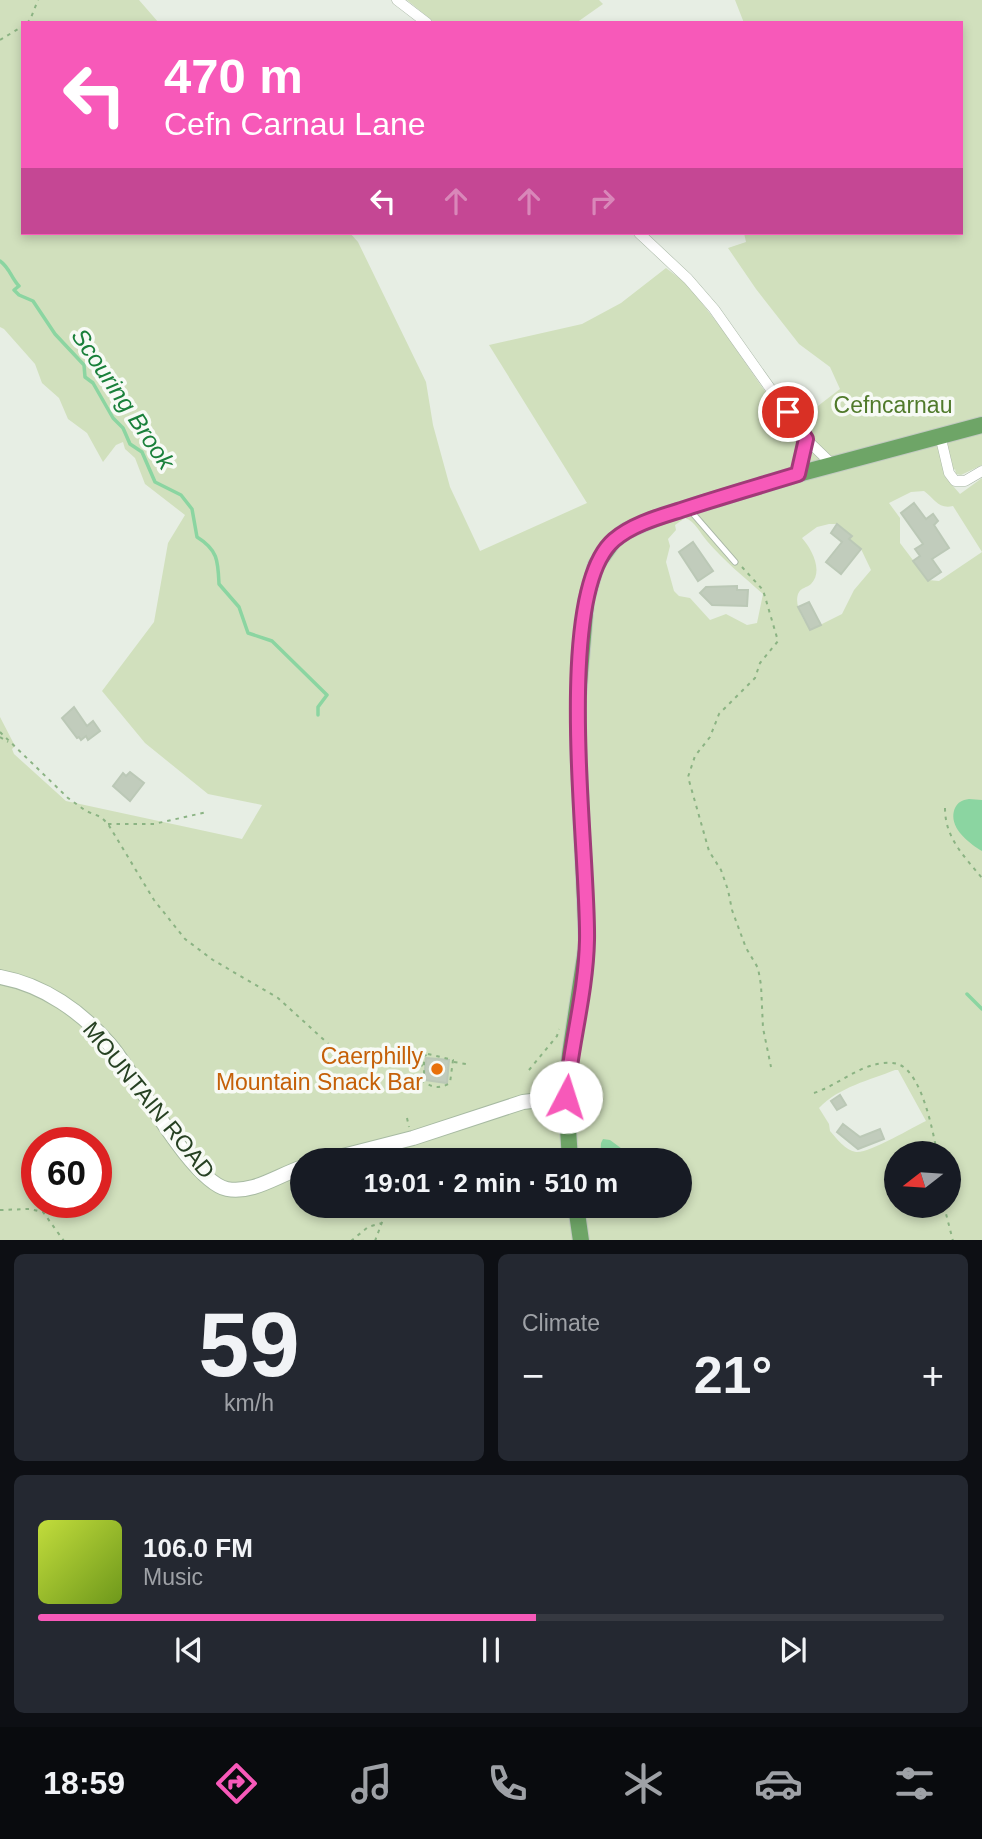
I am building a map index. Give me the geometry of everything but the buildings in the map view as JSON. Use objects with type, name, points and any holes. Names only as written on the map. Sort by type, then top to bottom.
[{"type":"main road","points":[[569,1148],[566,1097],[587,943],[578,696],[586,601],[596,565],[614,540],[640,524],[798,474],[982,425]]},
{"type":"main road","name":"MOUNTAIN ROAD","points":[[0,977],[17,980],[61,1001],[98,1031],[128,1069],[175,1139],[214,1184],[226,1189],[243,1190],[290,1172]]},
{"type":"main road","points":[[374,1148],[523,1102],[566,1097]]},
{"type":"main road","points":[[578,1218],[581,1240]]},
{"type":"street","points":[[397,0],[424,21]]},
{"type":"street","points":[[641,235],[688,279],[714,309],[806,439],[833,465]]},
{"type":"street","points":[[940,435],[949,473],[956,481],[965,481],[982,471]]},
{"type":"street","points":[[798,474],[806,439]]},
{"type":"lane","points":[[688,508],[735,562]]},
{"type":"path","points":[[29,21],[38,0]]},
{"type":"path","points":[[0,40],[21,27]]},
{"type":"path","points":[[735,562],[750,573],[763,590],[778,641],[760,663],[755,678],[719,714],[710,737],[695,756],[688,777],[709,851],[721,870],[732,911],[746,948],[758,968],[763,1028],[771,1067]]},
{"type":"path","points":[[0,732],[68,798],[108,824],[154,900],[186,939],[214,960],[278,998],[345,1059],[369,1067]]},
{"type":"path","points":[[0,737],[15,746]]},
{"type":"path","points":[[945,808],[945,819],[952,840],[969,865],[982,878]]},
{"type":"path","points":[[108,824],[154,824],[207,812]]},
{"type":"path","points":[[529,1070],[557,1036],[561,1024]]},
{"type":"path","points":[[419,1088],[424,1082],[424,1056],[428,1054],[453,1059],[453,1062],[466,1064],[466,1067]]},
{"type":"path","points":[[424,1082],[437,1088],[450,1083],[453,1062]]},
{"type":"path","points":[[411,1067],[424,1065]]},
{"type":"path","points":[[814,1093],[873,1065],[901,1065],[915,1082],[928,1114],[934,1141]]},
{"type":"path","points":[[407,1118],[408,1123]]},
{"type":"path","points":[[0,1210],[29,1209],[43,1212],[63,1240]]},
{"type":"path","points":[[375,1240],[384,1218]]},
{"type":"path","points":[[947,1218],[953,1240]]},
{"type":"path","points":[[352,1240],[368,1227],[382,1223]]},
{"type":"green space","name":"Cefncarnau","points":[[0,0],[139,0],[157,21],[21,21],[21,235],[352,235],[358,242],[426,382],[433,425],[450,487],[480,551],[587,503],[489,345],[582,324],[621,303],[666,268],[687,284],[722,329],[793,432],[803,428],[802,423],[814,409],[840,389],[830,367],[799,344],[728,248],[746,242],[744,235],[963,235],[963,21],[743,21],[735,0],[982,0],[982,465],[961,475],[956,474],[955,469],[946,478],[960,494],[982,478],[982,552],[982,1240],[0,1240],[0,717],[15,746],[12,749],[14,754],[66,801],[242,839],[262,805],[208,794],[145,743],[102,691],[154,622],[168,543],[185,515],[145,484],[135,458],[125,449],[123,442],[116,445],[103,462],[87,433],[68,419],[59,398],[42,383],[35,364],[0,327]],"holes":[[[924,491],[940,505],[953,506],[982,552],[939,581],[928,580],[900,543],[900,518],[889,503],[911,492]],[[685,518],[692,522],[720,555],[763,594],[757,623],[747,625],[726,614],[710,620],[690,598],[679,596],[674,591],[666,562],[670,546],[668,539],[676,530],[675,525]],[[837,524],[851,536],[849,539],[861,549],[871,570],[854,590],[842,614],[810,630],[800,613],[797,599],[801,590],[815,579],[816,566],[802,538],[817,527]]]},
{"type":"green space","points":[[407,0],[599,0],[603,4],[579,21],[433,21]]},
{"type":"shaded area","points":[[969,799],[982,800],[982,851],[961,834],[954,822],[956,806]]},
{"type":"shaded area","points":[[603,1139],[610,1140],[621,1148],[601,1148]]},
{"type":"waterway","name":"Scouring Brook","points":[[0,261],[19,286],[14,290],[33,301],[55,334],[84,365],[85,377],[93,383],[113,418],[123,428],[130,444],[142,452],[155,482],[181,495],[192,509],[197,537],[213,552],[219,584],[239,607],[248,633],[272,641],[327,695],[318,707],[318,715]]},
{"type":"waterway","points":[[967,994],[982,1009]]},
{"type":"place","name":"Caerphilly Mountain Snack Bar","points":[[437,1069]]},
{"type":"route","points":[[566,1097],[587,943],[578,696],[586,601],[591,578],[604,550],[626,531],[661,516],[798,474],[802,446],[806,439],[788,412]]}]
